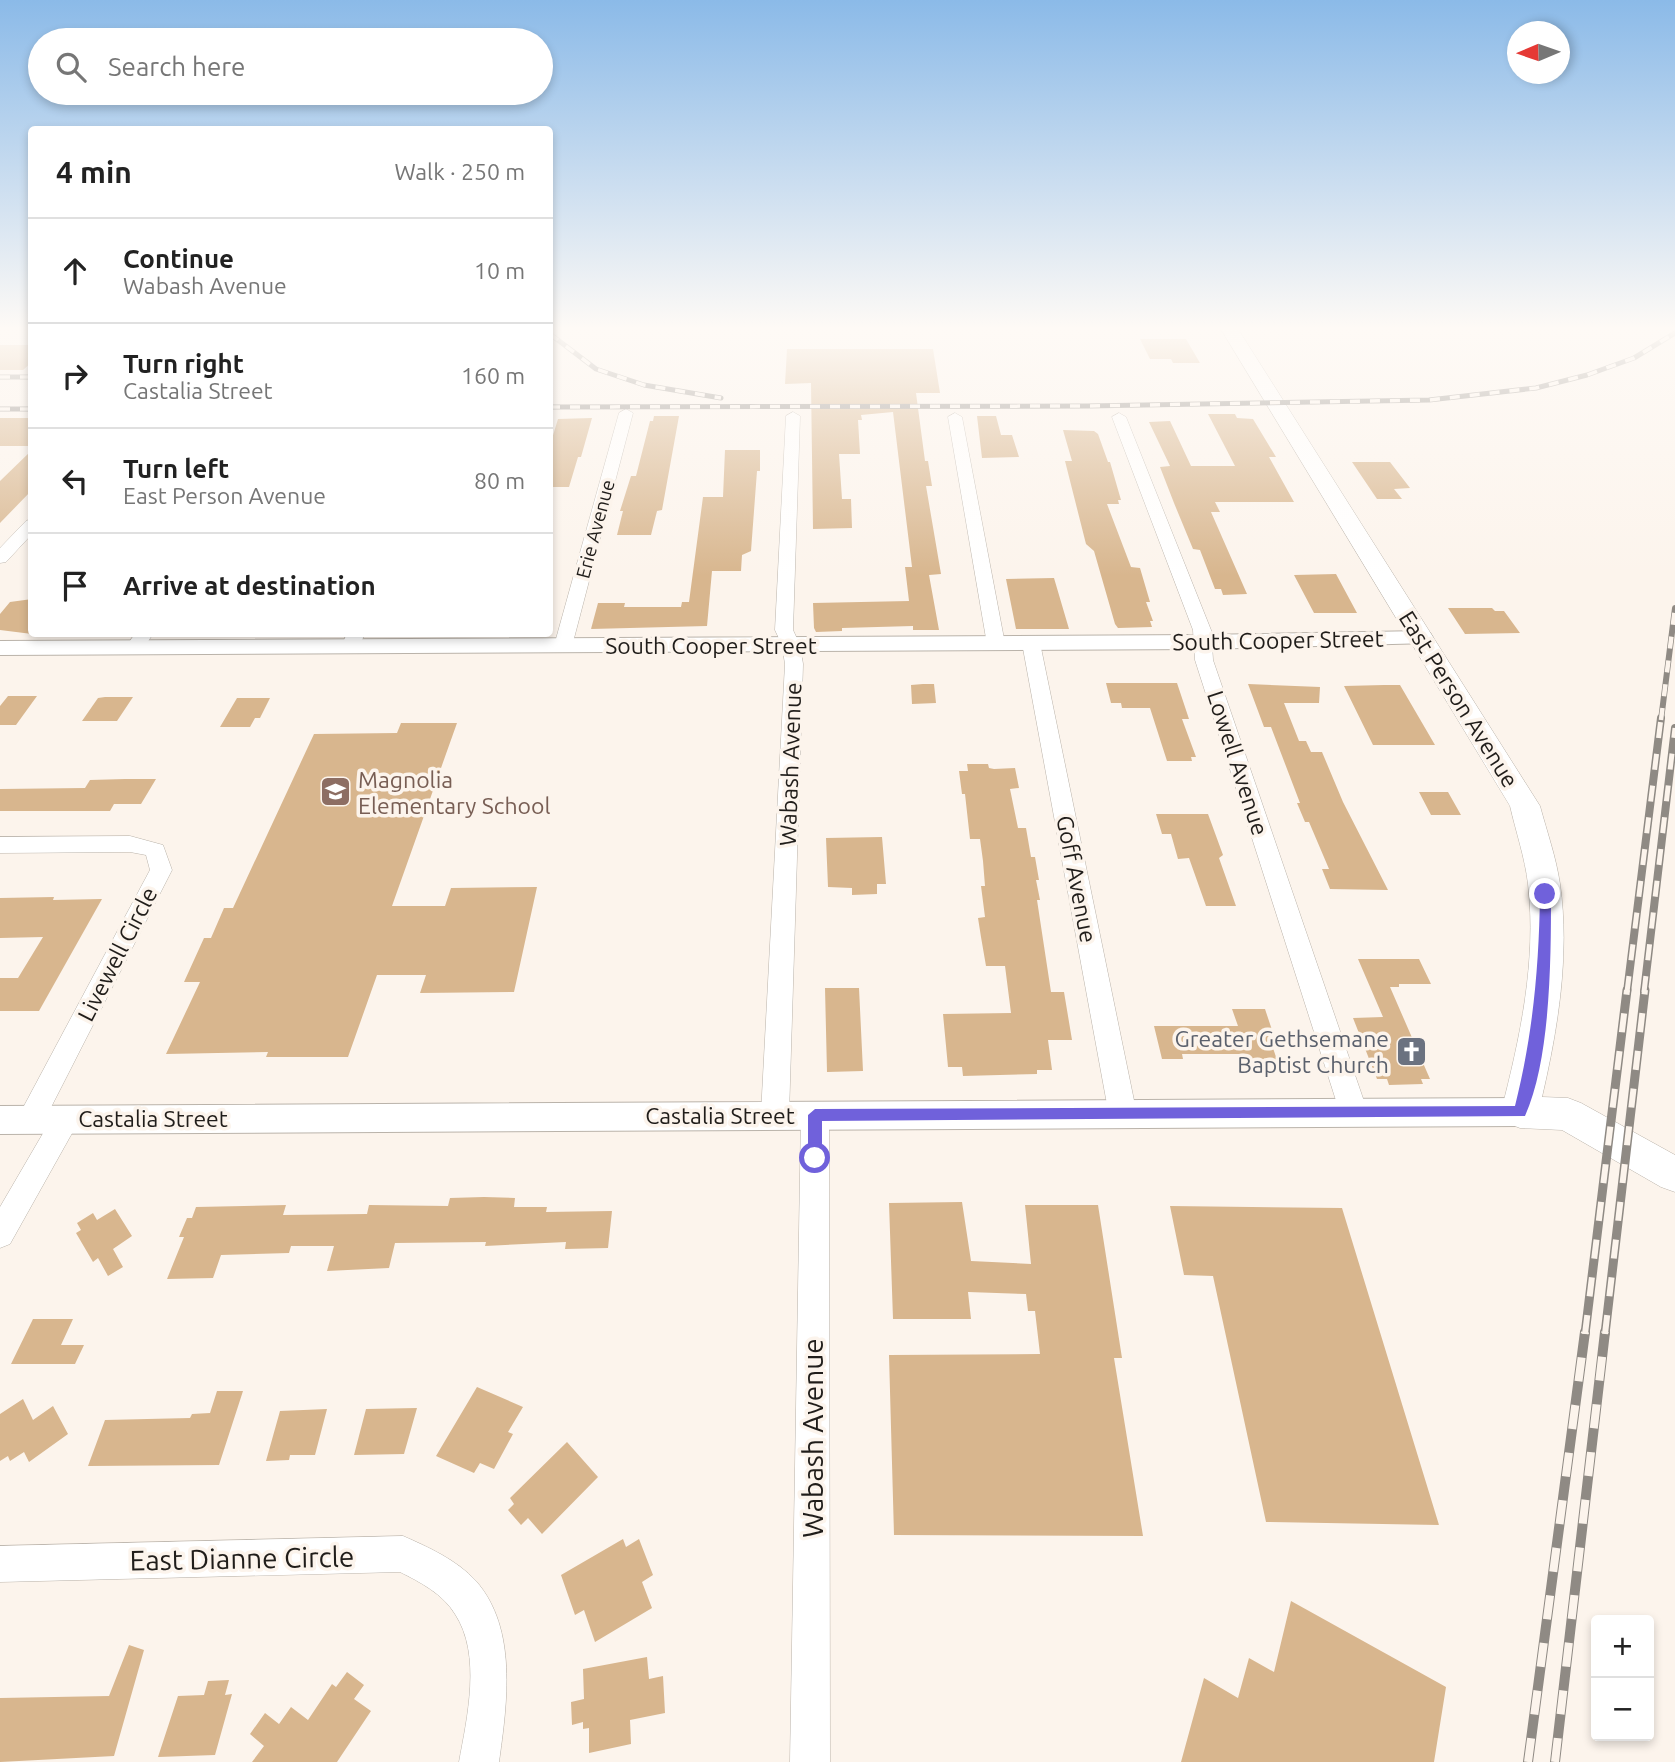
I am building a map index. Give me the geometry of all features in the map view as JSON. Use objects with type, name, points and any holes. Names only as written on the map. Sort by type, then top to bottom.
[{"type":"main road","name":"East Person Avenue","points":[[1280,411],[1525,806],[1545,894],[1545,968],[1533,1060],[1520,1112]]},
{"type":"main road","name":"Castalia Street","points":[[1520,1112],[1569,1114],[1675,1175]]},
{"type":"street","name":"Erie Avenue","points":[[564,646],[626,413]]},
{"type":"street","name":"Wabash Avenue","points":[[775,1114],[794,664],[791,645],[784,629],[793,416]]},
{"type":"street","name":"Lowell Avenue","points":[[1119,416],[1202,630],[1203,656],[1354,1113]]},
{"type":"street","points":[[955,417],[996,644]]},
{"type":"street","points":[[0,558],[28,528]]},
{"type":"street","name":"South Cooper Street","points":[[0,648],[139,641],[353,641],[564,646],[1422,638]]},
{"type":"street","name":"Goff Avenue","points":[[1031,643],[1123,1115]]},
{"type":"street","name":"Livewell Circle","points":[[0,845],[130,844],[155,850],[161,870],[16,1119]]},
{"type":"street","name":"Castalia Street","points":[[16,1119],[1520,1112]]},
{"type":"street","name":"Wabash Avenue","points":[[810,1762],[815,1115]]},
{"type":"street","points":[[0,1234],[66,1119]]},
{"type":"street","name":"East Dianne Circle","points":[[0,1564],[403,1554],[441,1576],[468,1601],[484,1641],[488,1707],[479,1762]]},
{"type":"building","points":[[811,411],[918,411],[925,461],[928,461],[932,486],[926,486],[941,574],[929,575],[939,630],[913,630],[913,626],[842,628],[842,631],[816,632],[814,628],[813,603],[909,601],[905,567],[912,567],[893,412],[861,415],[862,420],[858,420],[860,454],[839,454],[842,499],[851,499],[852,528],[813,529]]},
{"type":"building","points":[[1208,414],[1235,414],[1237,418],[1253,419],[1276,457],[1269,457],[1294,502],[1215,502],[1220,512],[1211,512],[1247,594],[1223,595],[1221,589],[1215,589],[1200,550],[1193,549],[1174,503],[1160,467],[1170,466],[1149,422],[1170,421],[1191,466],[1235,466]]},
{"type":"building","points":[[654,416],[679,416],[662,510],[657,511],[651,535],[617,535],[623,511],[620,511],[631,476],[636,476],[650,421],[653,421]]},
{"type":"building","points":[[977,416],[996,416],[1001,435],[1012,435],[1019,457],[982,458]]},
{"type":"building","points":[[0,418],[28,418],[28,446],[0,446]]},
{"type":"building","points":[[592,418],[569,487],[553,487],[553,435],[558,419]]},
{"type":"building","points":[[1063,430],[1094,431],[1098,434],[1110,462],[1121,500],[1118,500],[1119,504],[1107,504],[1131,567],[1140,568],[1150,602],[1146,602],[1153,621],[1150,621],[1152,627],[1118,628],[1115,624],[1094,551],[1086,544],[1065,461],[1072,461]]},
{"type":"building","points":[[725,450],[760,450],[760,471],[757,471],[751,551],[742,555],[741,571],[712,571],[707,626],[591,629],[598,603],[625,603],[624,607],[681,607],[682,602],[689,602],[703,497],[723,497]]},
{"type":"building","points":[[28,454],[28,494],[0,523],[0,481]]},
{"type":"building","points":[[1352,462],[1390,462],[1410,488],[1394,489],[1402,499],[1377,499]]},
{"type":"building","points":[[1336,574],[1357,613],[1314,613],[1294,575]]},
{"type":"building","points":[[1054,578],[1069,629],[1016,629],[1006,579]]},
{"type":"building","points":[[28,600],[28,634],[0,630],[0,614],[10,602]]},
{"type":"building","points":[[1448,608],[1492,608],[1495,611],[1504,611],[1520,633],[1465,634]]},
{"type":"building","points":[[1106,683],[1177,683],[1189,719],[1182,719],[1196,757],[1191,757],[1192,761],[1167,761],[1150,708],[1122,708],[1121,703],[1111,703]]},
{"type":"building","points":[[934,684],[936,703],[912,704],[911,685]]},
{"type":"building","points":[[1248,684],[1320,687],[1319,703],[1284,703],[1299,741],[1306,741],[1311,752],[1322,752],[1343,802],[1388,890],[1330,889],[1322,869],[1329,869],[1309,822],[1305,822],[1297,803],[1300,803],[1271,727],[1264,727]]},
{"type":"building","points":[[1400,685],[1435,745],[1373,745],[1344,686]]},
{"type":"building","points":[[8,696],[37,696],[16,725],[0,725],[0,706]]},
{"type":"building","points":[[133,697],[117,721],[82,721],[98,698]]},
{"type":"building","points":[[237,698],[270,698],[260,718],[255,718],[250,727],[220,727]]},
{"type":"building","points":[[401,723],[457,723],[392,906],[445,906],[451,888],[537,887],[514,992],[420,993],[426,975],[377,975],[348,1057],[266,1057],[268,1052],[166,1054],[200,982],[184,982],[204,938],[211,938],[224,908],[233,908],[314,734],[397,733]]},
{"type":"building","points":[[967,764],[988,764],[989,768],[994,769],[1015,768],[1019,788],[1010,789],[1018,828],[1026,828],[1031,857],[1035,857],[1040,900],[1037,900],[1051,992],[1064,992],[1072,1040],[1048,1040],[1052,1070],[1037,1070],[1037,1074],[963,1076],[962,1067],[948,1067],[943,1014],[1011,1013],[1005,966],[986,966],[978,918],[985,917],[980,839],[970,839],[965,794],[962,794],[959,771],[968,771]]},
{"type":"building","points":[[156,779],[141,804],[114,804],[110,811],[0,811],[0,789],[85,788],[90,780]]},
{"type":"building","points":[[1419,792],[1448,792],[1461,815],[1431,815]]},
{"type":"building","points":[[1156,814],[1208,814],[1223,855],[1219,858],[1236,906],[1206,906],[1189,858],[1178,859],[1171,834],[1162,834]]},
{"type":"building","points":[[882,837],[886,884],[877,884],[877,894],[852,895],[852,888],[828,887],[826,838]]},
{"type":"building","points":[[54,897],[53,900],[102,899],[39,1011],[0,1011],[0,978],[18,978],[43,937],[0,938],[0,898]]},
{"type":"building","points":[[1358,959],[1419,959],[1431,984],[1399,984],[1399,987],[1390,987],[1430,1079],[1421,1079],[1423,1084],[1389,1085],[1387,1079],[1377,1079],[1353,1018],[1383,1017]]},
{"type":"building","points":[[825,988],[859,988],[863,1071],[827,1072]]},
{"type":"building","points":[[1232,1009],[1265,1009],[1272,1030],[1267,1030],[1277,1060],[1248,1060],[1246,1054],[1182,1054],[1183,1059],[1162,1059],[1154,1026],[1238,1026]]},
{"type":"building","points":[[450,1198],[515,1198],[514,1207],[547,1207],[546,1212],[612,1211],[608,1248],[565,1249],[566,1242],[485,1246],[486,1242],[395,1243],[389,1268],[327,1271],[334,1246],[291,1246],[289,1253],[221,1255],[213,1278],[167,1279],[184,1237],[179,1237],[187,1218],[192,1218],[196,1207],[286,1205],[283,1215],[367,1214],[369,1205],[448,1206]]},
{"type":"building","points":[[962,1202],[971,1261],[1031,1264],[1025,1205],[1098,1205],[1122,1358],[1114,1358],[1143,1536],[894,1535],[889,1355],[1040,1354],[1035,1311],[1028,1311],[1026,1294],[968,1292],[971,1319],[893,1319],[889,1203]]},
{"type":"building","points":[[1170,1206],[1342,1208],[1439,1525],[1266,1522],[1213,1276],[1184,1275]]},
{"type":"building","points":[[115,1209],[132,1236],[113,1249],[123,1267],[108,1276],[98,1258],[93,1262],[76,1233],[81,1230],[77,1223],[93,1213],[97,1220]]},
{"type":"building","points":[[33,1319],[73,1319],[61,1345],[84,1345],[75,1364],[11,1364]]},
{"type":"building","points":[[477,1387],[523,1407],[508,1432],[513,1434],[494,1469],[480,1463],[474,1473],[436,1456]]},
{"type":"building","points":[[217,1391],[243,1391],[219,1465],[88,1466],[105,1420],[190,1418],[192,1414],[210,1413]]},
{"type":"building","points":[[23,1399],[33,1420],[53,1406],[68,1434],[29,1462],[24,1452],[10,1461],[8,1456],[0,1461],[0,1414]]},
{"type":"building","points":[[417,1408],[404,1454],[354,1455],[366,1409]]},
{"type":"building","points":[[327,1409],[315,1455],[290,1455],[289,1460],[266,1461],[280,1411]]},
{"type":"building","points":[[567,1442],[598,1477],[542,1534],[528,1518],[521,1525],[508,1510],[514,1504],[510,1498]]},
{"type":"building","points":[[623,1539],[626,1547],[639,1539],[653,1575],[642,1582],[652,1608],[595,1642],[584,1610],[575,1615],[561,1575]]},
{"type":"building","points":[[1291,1601],[1446,1687],[1434,1762],[1181,1762],[1204,1678],[1238,1698],[1249,1658],[1274,1672]]},
{"type":"building","points":[[129,1645],[144,1650],[114,1756],[0,1762],[0,1698],[109,1696]]},
{"type":"building","points":[[647,1657],[649,1679],[663,1676],[665,1713],[630,1720],[631,1744],[589,1753],[589,1728],[583,1729],[583,1722],[572,1725],[571,1702],[584,1699],[583,1669]]},
{"type":"building","points":[[347,1672],[364,1685],[354,1699],[371,1711],[337,1762],[252,1762],[264,1746],[250,1734],[265,1713],[279,1724],[291,1707],[308,1720],[332,1684],[336,1687]]},
{"type":"building","points":[[229,1680],[225,1695],[232,1694],[215,1755],[158,1757],[178,1696],[204,1695],[208,1681]]},
{"type":"railway","points":[[1661,720],[1675,608]]},
{"type":"railway","points":[[1627,992],[1661,718]]},
{"type":"railway","points":[[1644,992],[1675,728]]},
{"type":"railway","points":[[1585,1334],[1627,990]]},
{"type":"railway","points":[[1605,1334],[1645,990]]},
{"type":"railway","points":[[1528,1762],[1585,1332]]},
{"type":"railway","points":[[1555,1762],[1605,1332]]},
{"type":"place","name":"Magnolia Elementary School","points":[[335,792]]},
{"type":"place","name":"Greater Gethsemane Baptist Church","points":[[1412,1051]]},
{"type":"route","points":[[815,1158],[815,1115],[1520,1112],[1533,1060],[1545,968],[1545,894]]}]
